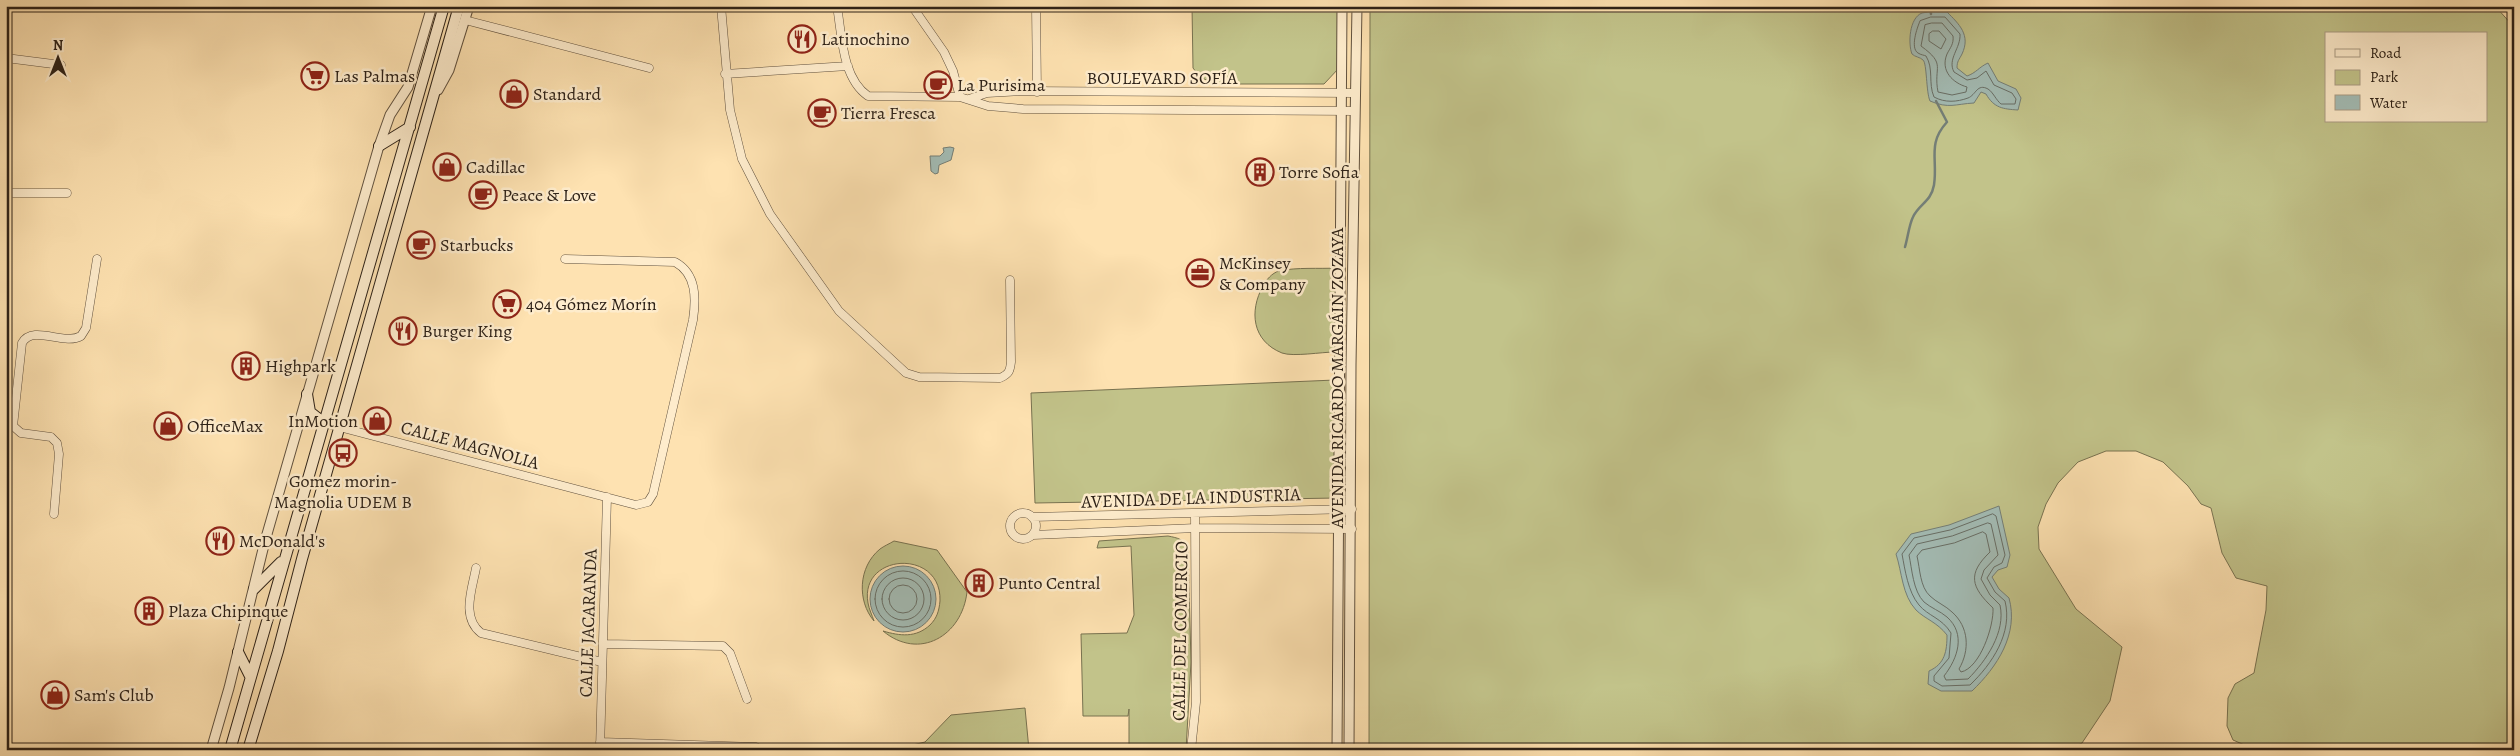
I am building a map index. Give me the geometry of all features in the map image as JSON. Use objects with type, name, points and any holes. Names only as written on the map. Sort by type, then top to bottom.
[{"type":"main road","points":[[230,750],[444,6]]},
{"type":"main road","points":[[248,750],[278,651],[459,6]]},
{"type":"main road","points":[[379,146],[410,127]]},
{"type":"main road","points":[[307,394],[312,415],[324,423]]},
{"type":"main road","points":[[254,589],[284,559]]},
{"type":"main road","points":[[238,652],[250,676]]},
{"type":"street","points":[[211,750],[238,652],[265,540],[379,146],[390,115],[408,87],[432,6]]},
{"type":"street","points":[[434,96],[448,70],[469,6]]},
{"type":"street","points":[[720,6],[725,74],[731,118],[742,159],[770,214],[839,311],[898,369],[919,378],[1000,378],[1007,375],[1011,362],[1010,280]]},
{"type":"street","points":[[725,74],[848,66],[837,6]]},
{"type":"street","points":[[912,6],[944,52],[953,71],[960,97]]},
{"type":"street","points":[[1036,6],[1037,92]]},
{"type":"street","name":"AVENIDA RICARDO MARGÁIN ZOZAYA","points":[[1337,750],[1342,6]]},
{"type":"street","name":"AVENIDA RICARDO MARGÁIN ZOZAYA","points":[[1349,750],[1352,529],[1351,365],[1357,6]]},
{"type":"street","points":[[465,20],[649,68]]},
{"type":"street","points":[[6,58],[61,65]]},
{"type":"street","name":"BOULEVARD SOFÍA","points":[[848,66],[857,89],[868,96],[960,97],[988,106],[1022,109],[1355,111]]},
{"type":"street","name":"BOULEVARD SOFÍA","points":[[969,99],[987,93],[1037,92],[1355,93]]},
{"type":"street","points":[[6,193],[68,193]]},
{"type":"street","points":[[54,514],[59,454],[57,444],[51,437],[21,433],[15,429],[13,423],[23,340],[34,335],[72,340],[84,333],[97,259]]},
{"type":"street","name":"CALLE MAGNOLIA","points":[[324,423],[607,497],[640,505],[648,502],[653,494],[693,320],[694,288],[686,270],[675,262],[565,259]]},
{"type":"street","points":[[6,398],[15,399]]},
{"type":"street","name":"CALLE JACARANDA","points":[[600,746],[607,497]]},
{"type":"street","name":"AVENIDA DE LA INDUSTRIA","points":[[1032,517],[1352,509]]},
{"type":"street","name":"CALLE DEL COMERCIO","points":[[1191,750],[1196,702],[1195,512]]},
{"type":"street","points":[[1028,514],[1032,517],[1036,526],[1033,535],[1024,539],[1019,538],[1010,526],[1014,518],[1018,515],[1028,514]]},
{"type":"street","name":"AVENIDA DE LA INDUSTRIA","points":[[1033,535],[1196,528],[1352,529]]},
{"type":"street","points":[[476,568],[468,615],[474,628],[481,633],[602,662]]},
{"type":"street","points":[[602,644],[723,646],[730,653],[748,699]]},
{"type":"street","points":[[600,746],[759,748]]},
{"type":"green space","points":[[1192,6],[1339,6],[1339,68],[1324,84],[1215,84],[1200,77],[1193,68]]},
{"type":"green space","points":[[1370,6],[2495,6],[2514,27],[2514,750],[2256,750],[2233,740],[2227,726],[2228,698],[2235,684],[2254,673],[2266,610],[2267,586],[2236,578],[2222,553],[2211,508],[2201,504],[2188,486],[2163,462],[2136,451],[2106,451],[2078,462],[2058,483],[2046,504],[2038,527],[2039,549],[2076,609],[2122,647],[2110,701],[2082,743],[2069,750],[1369,750]]},
{"type":"green space","points":[[1337,268],[1335,352],[1287,354],[1272,348],[1264,341],[1259,333],[1255,315],[1259,296],[1264,284],[1270,277],[1276,272],[1286,270]]},
{"type":"green space","points":[[1335,380],[1337,498],[1035,503],[1031,393]]},
{"type":"green space","points":[[1168,536],[1180,539],[1188,549],[1191,662],[1186,750],[1129,750],[1129,709],[1128,716],[1083,716],[1081,634],[1127,633],[1134,615],[1131,546],[1097,548],[1099,541]]},
{"type":"green space","points":[[894,541],[937,550],[967,592],[957,621],[948,632],[937,639],[911,644],[897,640],[883,631],[902,635],[913,634],[925,629],[936,617],[940,601],[937,584],[928,572],[916,565],[901,563],[887,566],[876,574],[869,586],[868,603],[874,621],[868,613],[862,584],[867,565],[880,549]]},
{"type":"green space","points":[[1025,708],[1029,750],[892,750],[925,742],[951,715]]},
{"type":"water","points":[[1947,12],[1962,30],[1965,41],[1957,68],[1967,76],[1988,63],[1998,81],[2016,89],[2021,98],[2018,110],[1999,107],[1986,94],[1981,92],[1974,103],[1947,105],[1930,101],[1924,62],[1912,54],[1910,44],[1912,26],[1914,20],[1922,13]]},
{"type":"water","points":[[943,148],[954,148],[951,160],[939,165],[938,173],[935,174],[931,171],[930,156],[940,156],[944,152]]},
{"type":"water","points":[[1999,506],[2010,555],[2007,567],[1998,570],[1992,577],[1999,589],[2009,598],[2011,624],[2008,637],[1997,661],[1972,691],[1941,691],[1928,684],[1929,671],[1942,661],[1947,635],[1911,604],[1905,590],[1896,554],[1911,534],[1949,525]]},
{"type":"water","points":[[903,566],[916,569],[926,576],[933,586],[936,599],[933,612],[926,622],[916,629],[903,632],[890,629],[880,622],[873,612],[870,599],[873,586],[880,576],[890,569]]},
{"type":"waterway","points":[[1930,6],[1931,14]]},
{"type":"waterway","points":[[1905,247],[1913,217],[1928,199],[1934,185],[1935,145],[1937,137],[1947,122],[1936,101]]},
{"type":"place","name":"Latinochino","points":[[802,39]]},
{"type":"place","name":"Las Palmas","points":[[315,76]]},
{"type":"place","name":"La Purisima","points":[[938,85]]},
{"type":"place","name":"Standard","points":[[514,94]]},
{"type":"place","name":"Tierra Fresca","points":[[822,113]]},
{"type":"place","name":"Cadillac","points":[[447,167]]},
{"type":"place","name":"Torre Sofia","points":[[1260,172]]},
{"type":"place","name":"Peace & Love","points":[[483,195]]},
{"type":"place","name":"Starbucks","points":[[421,245]]},
{"type":"place","name":"McKinsey & Company","points":[[1200,273]]},
{"type":"place","name":"404 Gómez Morín","points":[[507,304]]},
{"type":"place","name":"Burger King","points":[[403,331]]},
{"type":"place","name":"Highpark","points":[[246,366]]},
{"type":"place","name":"InMotion","points":[[377,421]]},
{"type":"place","name":"OfficeMax","points":[[168,426]]},
{"type":"place","name":"Gomez morin- Magnolia UDEM B","points":[[343,453]]},
{"type":"place","name":"McDonald's","points":[[220,541]]},
{"type":"place","name":"Punto Central","points":[[979,583]]},
{"type":"place","name":"Plaza Chipinque","points":[[149,611]]},
{"type":"place","name":"Sam's Club","points":[[55,695]]}]
